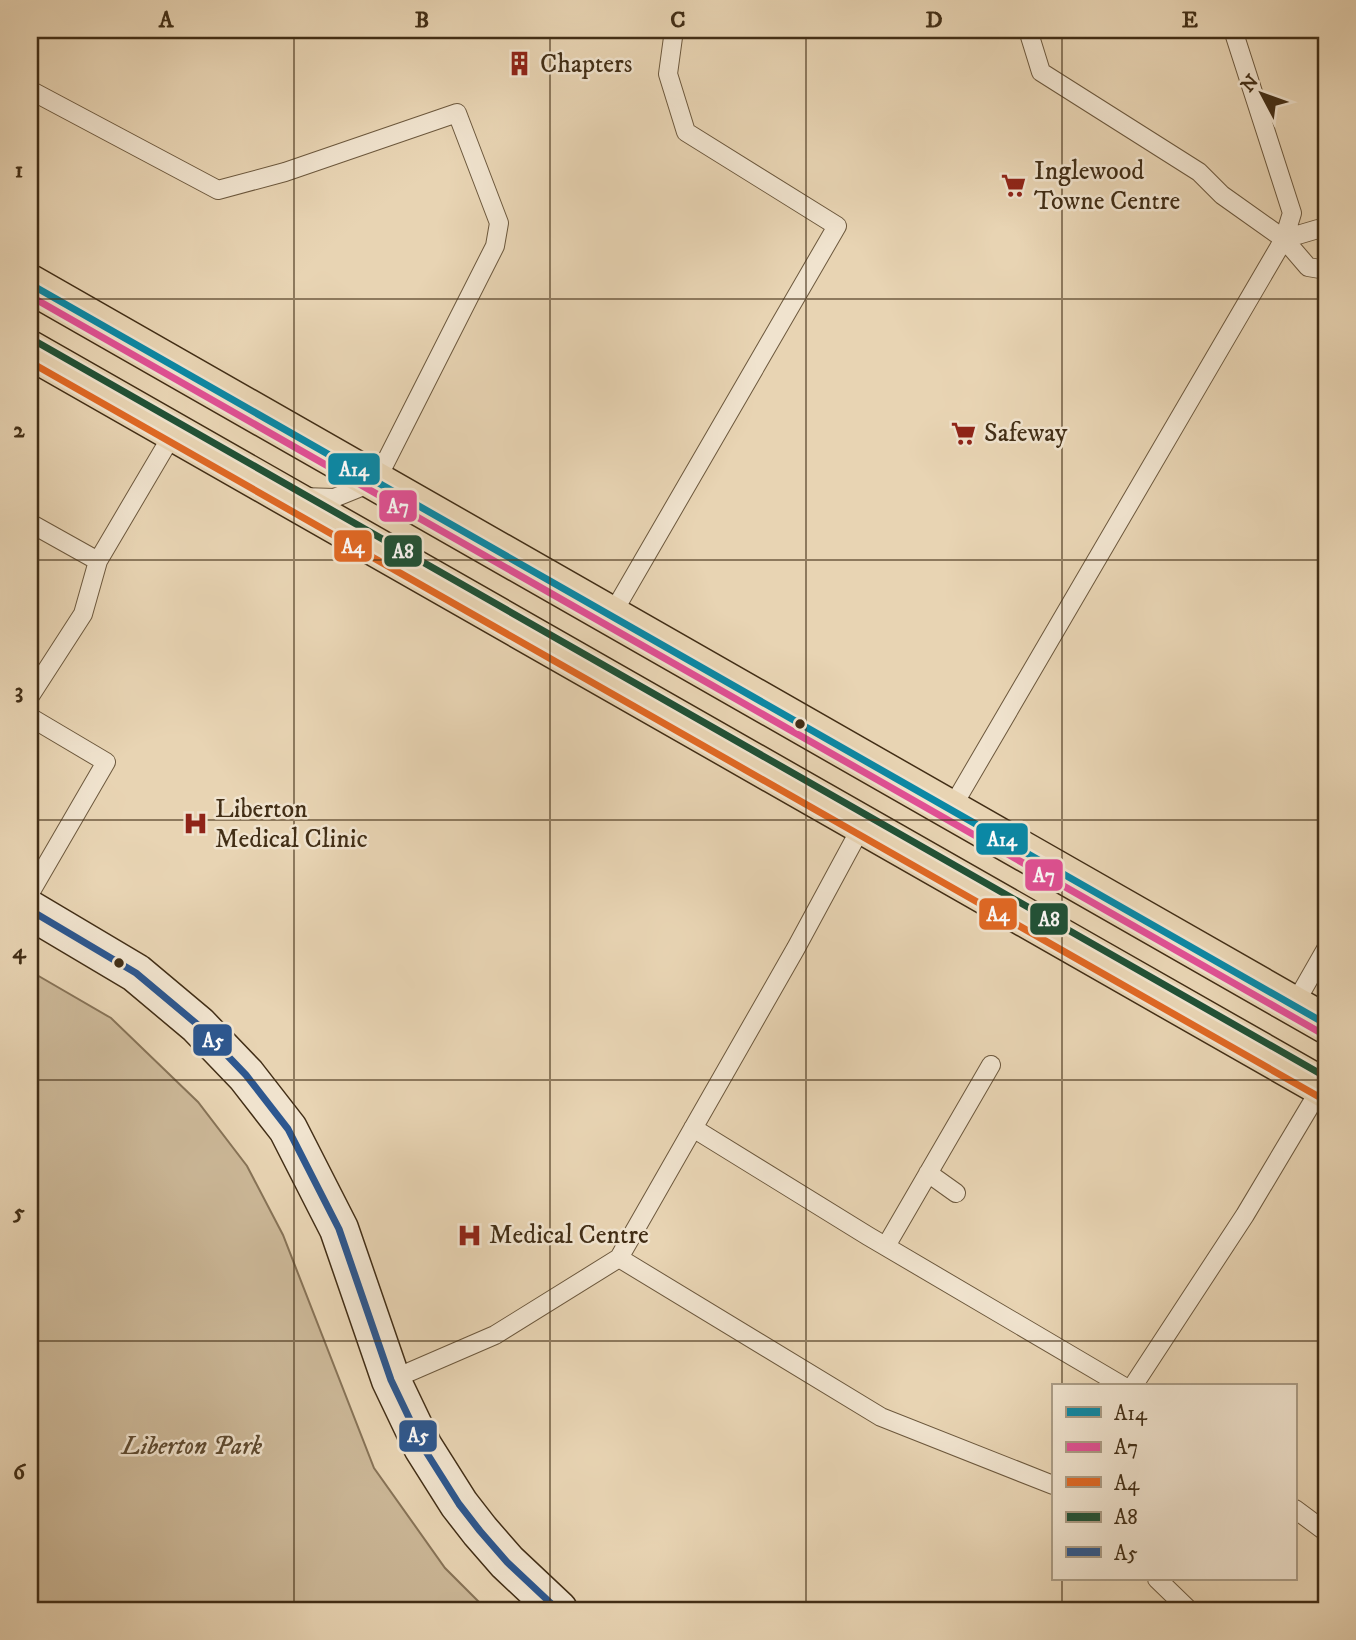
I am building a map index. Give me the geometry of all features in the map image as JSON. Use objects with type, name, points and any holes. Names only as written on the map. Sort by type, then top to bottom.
[{"type":"main road","points":[[30,284],[1326,1024]]},
{"type":"main road","points":[[30,349],[1324,1087]]},
{"type":"street","points":[[30,910],[136,974],[187,1017],[246,1075],[289,1129],[339,1229],[391,1380],[423,1447],[459,1504],[507,1562],[558,1610]]},
{"type":"lane","points":[[611,617],[837,226],[685,132],[668,74],[674,30]]},
{"type":"lane","points":[[1028,30],[1041,72],[1199,172],[1222,195],[1284,239],[1308,267],[1326,270]]},
{"type":"lane","points":[[951,809],[1284,239],[1292,213],[1233,30]]},
{"type":"lane","points":[[30,90],[218,190],[285,172],[457,113],[499,223],[495,246],[376,481],[334,498],[286,496]]},
{"type":"lane","points":[[1284,239],[1318,229],[1326,230]]},
{"type":"lane","points":[[30,696],[83,614],[98,561],[174,432]]},
{"type":"lane","points":[[30,523],[98,561]]},
{"type":"lane","points":[[30,717],[106,762],[30,893]]},
{"type":"lane","points":[[391,1380],[495,1335],[619,1258],[796,948],[863,824]]},
{"type":"lane","points":[[1294,1005],[1326,949]]},
{"type":"lane","points":[[886,1247],[990,1065]]},
{"type":"lane","points":[[1134,1384],[1245,1215],[1324,1087]]},
{"type":"lane","points":[[693,1128],[886,1247],[1120,1384]]},
{"type":"lane","points":[[928,1173],[956,1193]]},
{"type":"lane","points":[[619,1258],[881,1417],[1052,1485]]},
{"type":"lane","points":[[1296,1510],[1326,1532]]},
{"type":"lane","points":[[1158,1580],[1189,1610]]},
{"type":"green space","name":"Liberton Park","points":[[30,971],[111,1018],[198,1102],[247,1166],[283,1235],[374,1468],[445,1568],[487,1610],[30,1610]]},
{"type":"transit line","name":"A14","points":[[30,284],[1326,1024]]},
{"type":"transit line","name":"A7","points":[[30,296],[1321,1033]]},
{"type":"transit line","name":"A8","points":[[35,341],[1326,1077]]},
{"type":"transit line","name":"A4","points":[[30,362],[1321,1098]]},
{"type":"transit line","name":"A5","points":[[30,910],[136,973],[198,1025],[246,1075],[288,1129],[339,1229],[391,1380],[423,1447],[459,1504],[480,1531],[507,1562],[558,1610]]},
{"type":"place","name":"Chapters","points":[[520,64]]},
{"type":"place","name":"Inglewood Towne Centre","points":[[1014,186]]},
{"type":"place","name":"Safeway","points":[[964,433]]},
{"type":"place","name":"Liberton Medical Clinic","points":[[195,824]]},
{"type":"place","name":"Medical Centre","points":[[469,1235]]}]
